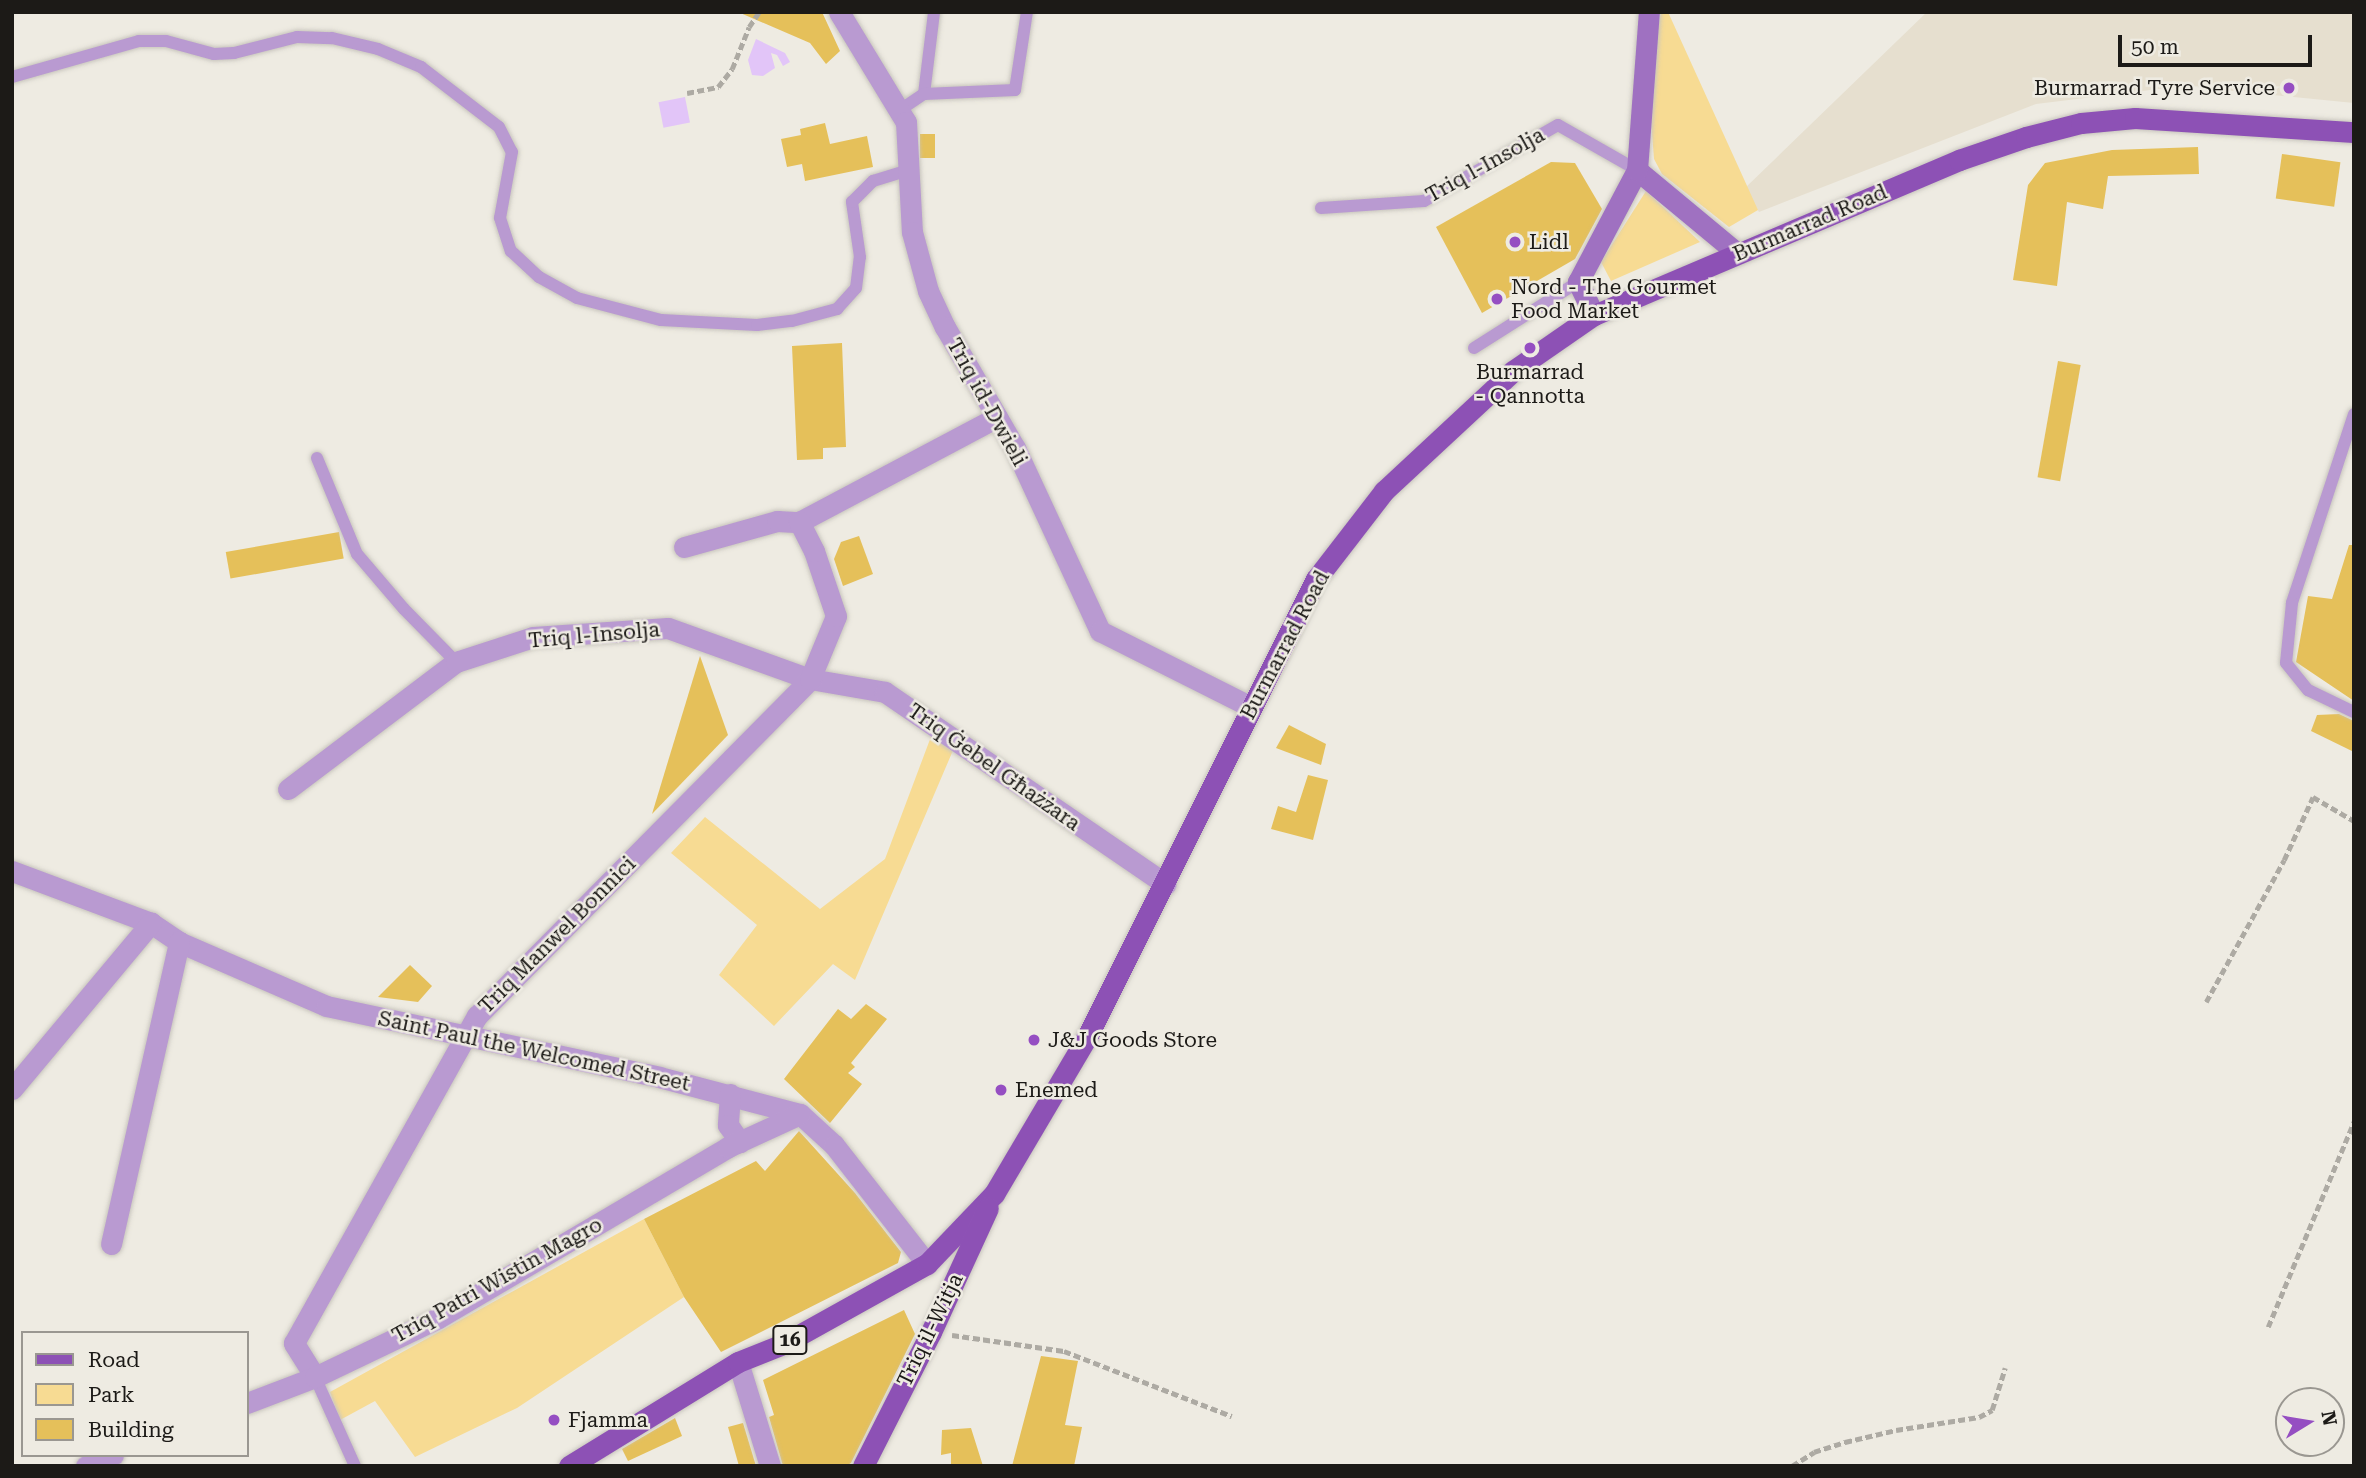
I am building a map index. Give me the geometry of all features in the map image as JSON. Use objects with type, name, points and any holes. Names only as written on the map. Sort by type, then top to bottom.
[{"type":"main road","name":"Burmarrad Road","points":[[569,1466],[737,1362],[783,1344],[927,1264],[994,1194],[1087,1037],[1316,579],[1384,491],[1513,371],[1594,316],[1959,160],[2025,137],[2081,123],[2173,118],[2354,132]]},
{"type":"main road","name":"Triq il-Witja","points":[[863,1466],[931,1332],[994,1194]]},
{"type":"street","name":"Triq id-Dwieli","points":[[839,12],[900,110],[908,132],[912,232],[928,291],[945,327],[1015,448],[1100,631],[1251,707]]},
{"type":"street","points":[[1594,316],[1578,282],[1637,170],[1648,12]]},
{"type":"street","points":[[1637,170],[1737,253]]},
{"type":"street","points":[[684,547],[777,521],[799,522],[997,417]]},
{"type":"street","name":"Triq Manwel Bonnici","points":[[315,1377],[294,1343],[477,1016],[810,679],[836,616],[814,551],[799,522]]},
{"type":"street","name":"Triq l-Insolja","points":[[288,789],[457,662],[533,636],[668,628],[810,679]]},
{"type":"street","name":"Triq Ġebel Għażżara","points":[[810,679],[886,692],[1165,884]]},
{"type":"street","name":"Saint Paul the Welcomed Street","points":[[12,871],[151,923],[179,942],[326,1006],[730,1094],[800,1114],[834,1145],[927,1264]]},
{"type":"street","points":[[12,1089],[151,923]]},
{"type":"street","points":[[111,1244],[179,942]]},
{"type":"street","points":[[730,1094],[728,1125],[740,1142]]},
{"type":"street","name":"Triq Patri Wistin Magro","points":[[248,1403],[315,1377],[439,1318],[740,1142],[800,1114]]},
{"type":"street","points":[[737,1362],[770,1466]]},
{"type":"street","points":[[86,1466],[108,1457]]},
{"type":"lane","points":[[924,94],[934,12]]},
{"type":"lane","points":[[900,110],[924,94],[1015,90],[1027,12]]},
{"type":"lane","points":[[12,77],[139,41],[166,41],[214,54],[234,53],[297,37],[332,38],[378,49],[421,66],[499,127],[512,152],[500,218],[511,251],[539,277],[577,298],[662,320],[757,325],[792,321],[837,309],[856,288],[860,257],[852,202],[873,181],[910,170]]},
{"type":"lane","name":"Triq l-Insolja","points":[[1321,208],[1424,201],[1558,125],[1637,170]]},
{"type":"lane","points":[[1474,348],[1578,282]]},
{"type":"lane","points":[[2354,414],[2291,603],[2286,663],[2308,690],[2354,712]]},
{"type":"lane","points":[[317,458],[357,554],[404,609],[457,662]]},
{"type":"lane","points":[[315,1377],[355,1466]]},
{"type":"path","points":[[687,93],[718,87],[732,69],[749,27],[759,12]]},
{"type":"path","points":[[2206,1002],[2284,860],[2313,797],[2354,821]]},
{"type":"path","points":[[2268,1327],[2354,1121]]},
{"type":"path","points":[[931,1332],[1064,1351],[1232,1416]]},
{"type":"path","points":[[1792,1466],[1814,1452],[1846,1442],[1896,1430],[1979,1417],[1992,1410],[2005,1368]]},
{"type":"shaded area","points":[[1927,12],[2354,12],[2354,103],[2183,86],[2036,104],[1759,212],[1745,188]]},
{"type":"shaded area","points":[[756,39],[785,53],[790,62],[783,66],[777,55],[771,53],[775,68],[763,76],[752,75],[748,60]]},
{"type":"shaded area","points":[[685,97],[690,123],[663,128],[658,102]]},
{"type":"green space","points":[[1661,12],[1668,12],[1758,210],[1729,227],[1662,174],[1654,159],[1650,106],[1653,60]]},
{"type":"green space","points":[[1646,191],[1700,242],[1611,281],[1601,262]]},
{"type":"green space","points":[[932,734],[954,748],[855,980],[833,964],[774,1026],[719,975],[757,925],[671,853],[705,817],[820,909],[885,859]]},
{"type":"green space","points":[[644,1219],[684,1297],[517,1408],[415,1457],[375,1401],[340,1420],[330,1392]]},
{"type":"building","points":[[738,12],[822,12],[840,51],[826,64],[810,43]]},
{"type":"building","points":[[825,123],[830,144],[867,136],[873,167],[805,181],[802,164],[787,167],[781,139],[801,135],[800,129]]},
{"type":"building","points":[[920,134],[935,134],[935,158],[920,158]]},
{"type":"building","points":[[2198,147],[2199,174],[2108,176],[2103,209],[2067,202],[2057,286],[2013,280],[2028,185],[2045,163],[2112,150]]},
{"type":"building","points":[[2282,154],[2340,162],[2334,207],[2276,199]]},
{"type":"building","name":"Lidl","points":[[1551,162],[1575,163],[1602,209],[1575,259],[1482,313],[1436,227]]},
{"type":"building","points":[[842,343],[846,447],[823,448],[823,459],[797,460],[792,346]]},
{"type":"building","points":[[2058,361],[2081,365],[2060,481],[2038,477]]},
{"type":"building","points":[[339,532],[344,559],[230,579],[226,552]]},
{"type":"building","points":[[859,536],[873,574],[843,586],[834,559],[841,542]]},
{"type":"building","points":[[2349,545],[2354,545],[2354,701],[2296,662],[2308,596],[2332,599]]},
{"type":"building","points":[[700,656],[728,735],[652,814]]},
{"type":"building","points":[[2339,714],[2354,721],[2354,752],[2311,731],[2317,715]]},
{"type":"building","points":[[1289,725],[1326,744],[1321,765],[1276,748]]},
{"type":"building","points":[[1308,775],[1328,780],[1313,840],[1271,829],[1278,806],[1296,812]]},
{"type":"building","points":[[410,965],[432,986],[418,1002],[378,997]]},
{"type":"building","points":[[866,1004],[887,1019],[851,1063],[855,1067],[848,1073],[862,1084],[830,1123],[784,1079],[838,1009],[851,1019]]},
{"type":"building","points":[[799,1131],[855,1193],[901,1252],[898,1263],[721,1352],[684,1297],[644,1219],[756,1161],[765,1171]]},
{"type":"building","points":[[904,1310],[915,1334],[851,1463],[846,1466],[783,1466],[769,1417],[774,1415],[763,1380]]},
{"type":"building","points":[[1041,1356],[1078,1361],[1065,1425],[1082,1427],[1074,1466],[1012,1466]]},
{"type":"building","points":[[675,1418],[682,1436],[628,1461],[622,1449]]},
{"type":"building","points":[[743,1423],[756,1466],[739,1466],[728,1427]]},
{"type":"building","points":[[971,1428],[983,1466],[951,1466],[951,1453],[941,1455],[942,1430]]},
{"type":"place","name":"Burmarrad Tyre Service","points":[[2289,88]]},
{"type":"place","name":"Lidl","points":[[1515,242]]},
{"type":"place","name":"Nord - The Gourmet Food Market","points":[[1497,299]]},
{"type":"place","name":"Burmarrad - Qannotta","points":[[1530,348]]},
{"type":"place","name":"J&J Goods Store","points":[[1034,1040]]},
{"type":"place","name":"Enemed","points":[[1001,1090]]},
{"type":"place","name":"Fjamma","points":[[554,1420]]}]
